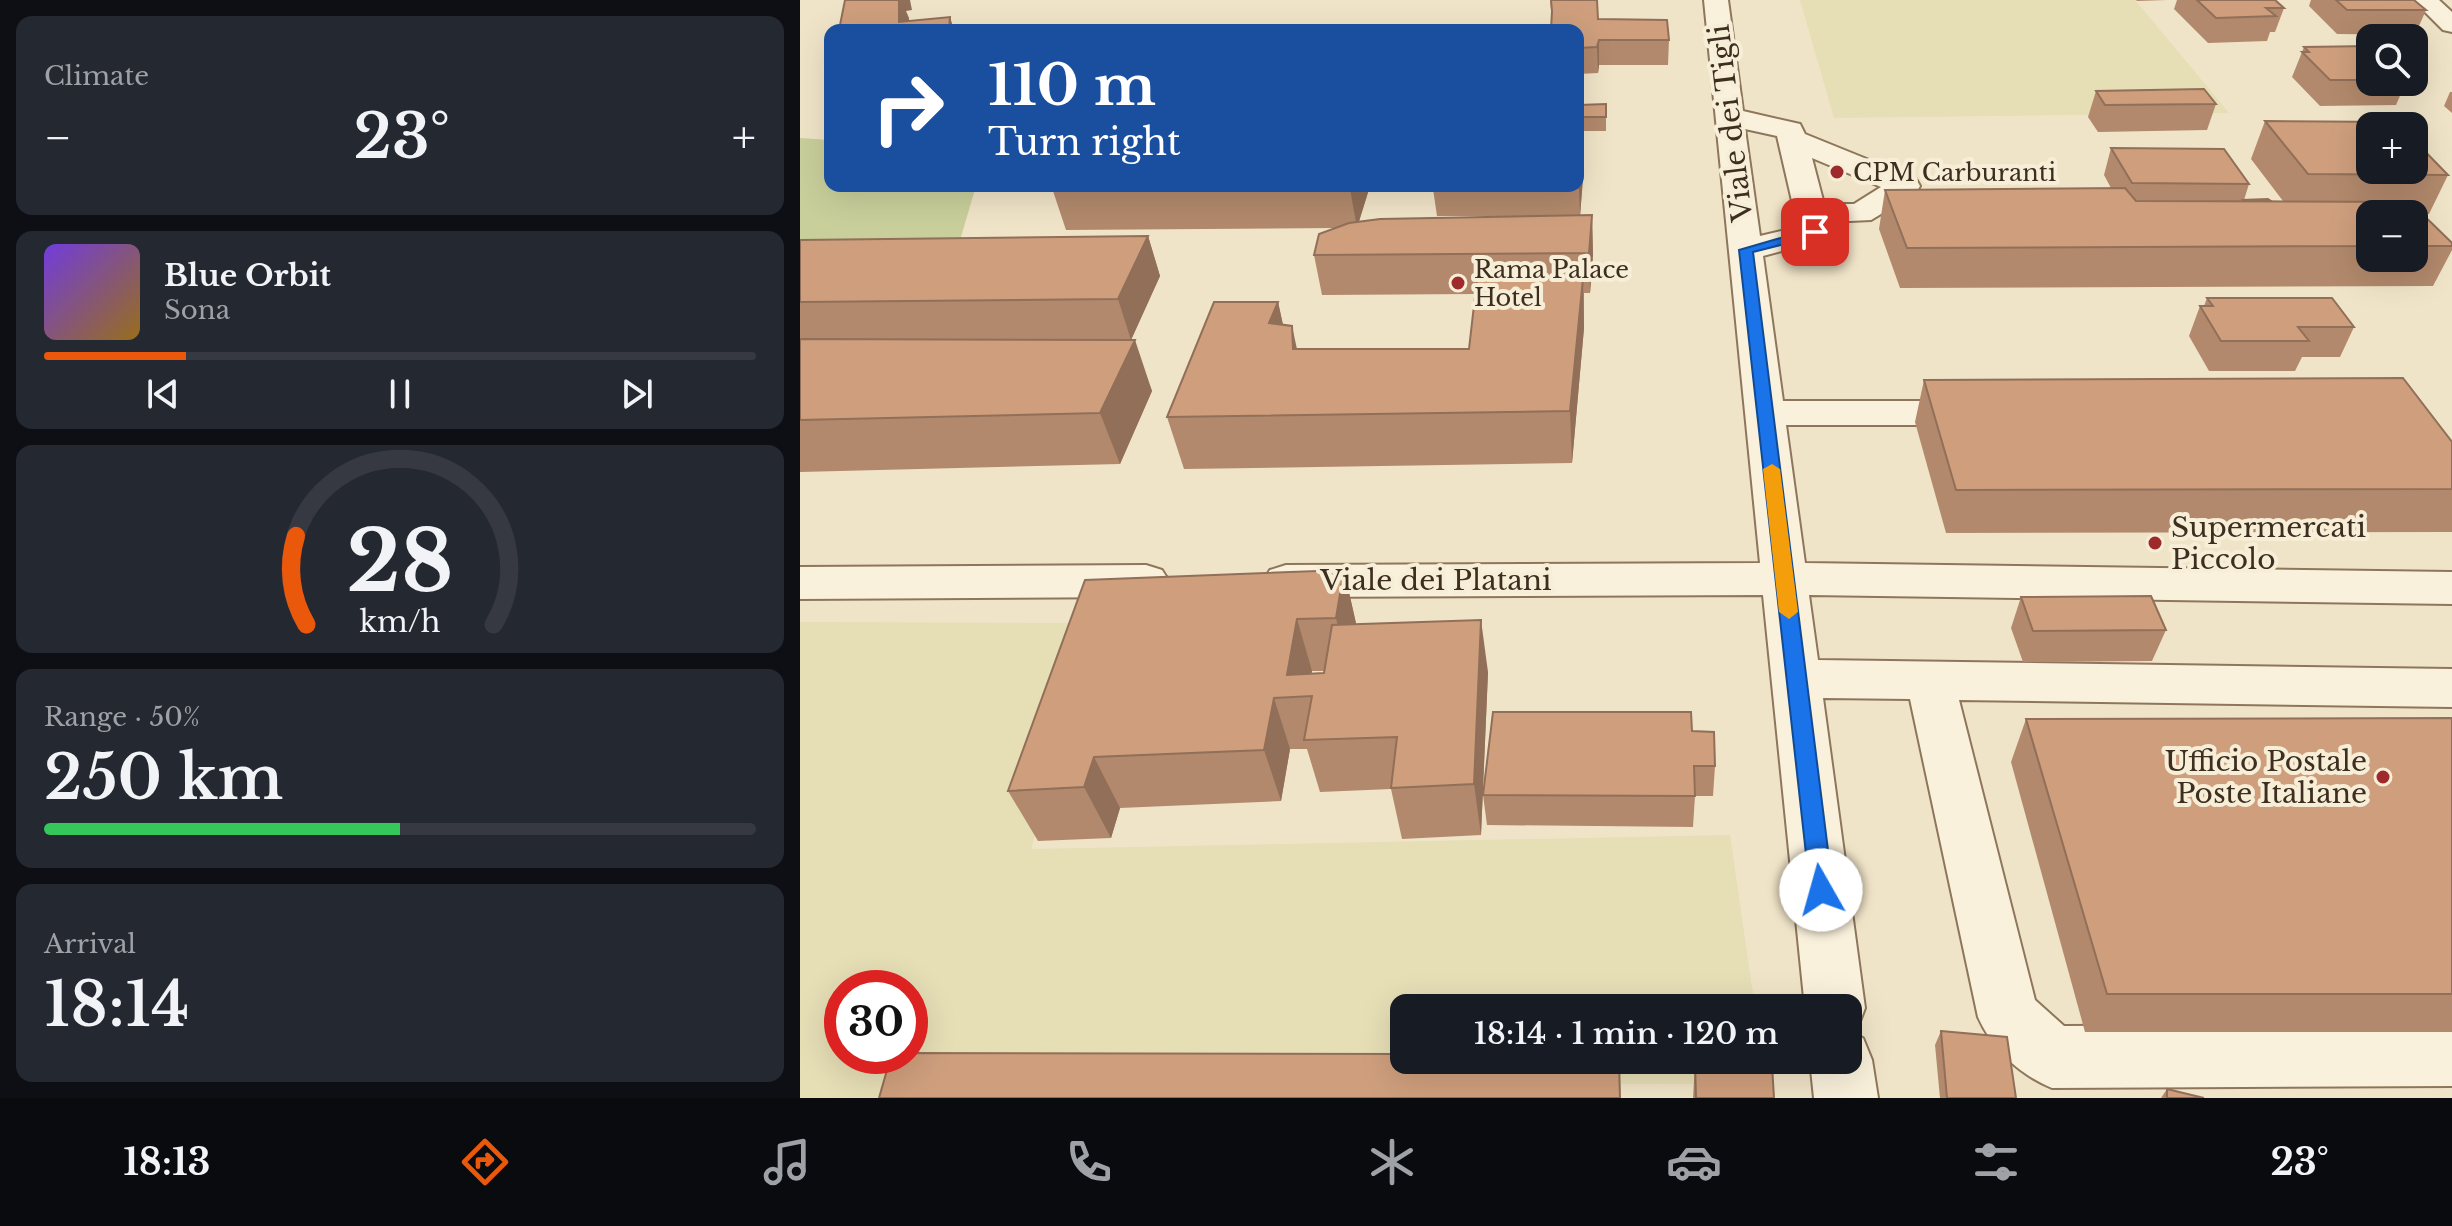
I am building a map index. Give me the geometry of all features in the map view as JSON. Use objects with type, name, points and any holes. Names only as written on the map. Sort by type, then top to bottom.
[{"type":"street","name":"Viale dei Tigli","points":[[1716,0],[1833,994]]},
{"type":"street","points":[[2425,0],[2452,25]]},
{"type":"street","points":[[1730,117],[1790,130],[1815,232],[1746,250]]},
{"type":"street","points":[[1792,139],[1905,186],[1860,213],[1810,213]]},
{"type":"street","points":[[1765,413],[2020,412]]},
{"type":"street","name":"Viale dei Platani","points":[[1245,581],[1785,579],[2452,588]]},
{"type":"street","points":[[800,583],[1181,581]]},
{"type":"street","points":[[1797,679],[2452,688]]},
{"type":"street","points":[[1930,681],[2009,1017],[2052,1057],[2452,1055]]},
{"type":"street","points":[[1843,1074],[1846,1098]]},
{"type":"shaded area","points":[[1800,0],[2135,0],[2229,113],[1834,118]]},
{"type":"shaded area","points":[[800,622],[1096,623],[1031,849],[1730,835],[1753,994],[1390,994],[1390,1074],[1765,1074],[1766,1084],[924,1085],[919,1098],[800,1098]]},
{"type":"green space","points":[[800,138],[824,140],[824,192],[974,192],[953,264],[800,269]]},
{"type":"building","points":[[845,0],[899,0],[899,22],[950,17],[949,24],[840,24]]},
{"type":"building","points":[[1551,0],[1597,0],[1598,19],[1667,20],[1669,40],[1599,40],[1597,47],[1584,48],[1584,24],[1551,24]]},
{"type":"building","points":[[2197,0],[2275,0],[2284,8],[2266,8],[2276,16],[2216,18]]},
{"type":"building","points":[[2336,0],[2414,0],[2426,10],[2347,10]]},
{"type":"building","points":[[2356,46],[2356,80],[2330,80],[2302,52],[2309,52],[2304,47]]},
{"type":"building","points":[[2204,89],[2216,104],[2105,105],[2096,91]]},
{"type":"building","points":[[1606,104],[1606,117],[1584,117],[1584,105]]},
{"type":"building","points":[[2265,121],[2356,122],[2356,174],[2308,174]]},
{"type":"building","points":[[2111,148],[2224,149],[2249,184],[2132,183]]},
{"type":"building","points":[[2428,154],[2448,175],[2428,175]]},
{"type":"building","points":[[2125,188],[2136,201],[2356,202],[2356,246],[1907,248],[1885,190]]},
{"type":"building","points":[[1592,215],[1589,253],[1314,255],[1319,234],[1349,223],[1380,219]]},
{"type":"building","points":[[2428,220],[2452,243],[2452,246],[2428,246]]},
{"type":"building","points":[[1148,236],[1118,299],[800,302],[800,240]]},
{"type":"building","points":[[1583,278],[1570,411],[1167,417],[1214,302],[1278,302],[1269,323],[1292,326],[1293,349],[1469,349],[1477,279]]},
{"type":"building","points":[[2207,298],[2332,298],[2354,327],[2298,327],[2309,341],[2221,341],[2200,306],[2213,306]]},
{"type":"building","points":[[800,339],[1135,340],[1100,413],[800,420]]},
{"type":"building","points":[[2403,378],[2452,442],[2452,489],[1956,490],[1924,380]]},
{"type":"building","points":[[1344,570],[1336,618],[1297,619],[1287,675],[1324,673],[1332,625],[1481,620],[1474,784],[1391,788],[1397,737],[1304,740],[1312,696],[1274,698],[1264,750],[1094,757],[1084,787],[1008,791],[1085,580]]},
{"type":"building","points":[[2151,596],[2166,630],[2033,631],[2021,597]]},
{"type":"building","points":[[1493,712],[1691,712],[1692,731],[1714,732],[1715,766],[1694,766],[1695,796],[1483,795]]},
{"type":"building","points":[[2452,718],[2452,994],[2107,994],[2026,719]]},
{"type":"building","points":[[1941,1031],[2007,1037],[2016,1098],[1947,1098]]},
{"type":"building","points":[[928,1053],[1390,1054],[1390,1074],[1619,1074],[1620,1098],[879,1098],[886,1074],[928,1074]]},
{"type":"building","points":[[1695,1074],[1773,1074],[1774,1098],[1696,1098]]},
{"type":"building","points":[[2167,1089],[2204,1098],[2167,1098]]},
{"type":"slow traffic","points":[[1772,469],[1789,612]]},
{"type":"place","name":"CPM Carburanti","points":[[1837,172]]},
{"type":"place","name":"Rama Palace Hotel","points":[[1458,283]]},
{"type":"place","name":"Supermercati Piccolo","points":[[2155,543]]},
{"type":"place","name":"Ufficio Postale Poste Italiane","points":[[2383,777]]},
{"type":"route","points":[[1815,232],[1746,250],[1821,890]]}]
